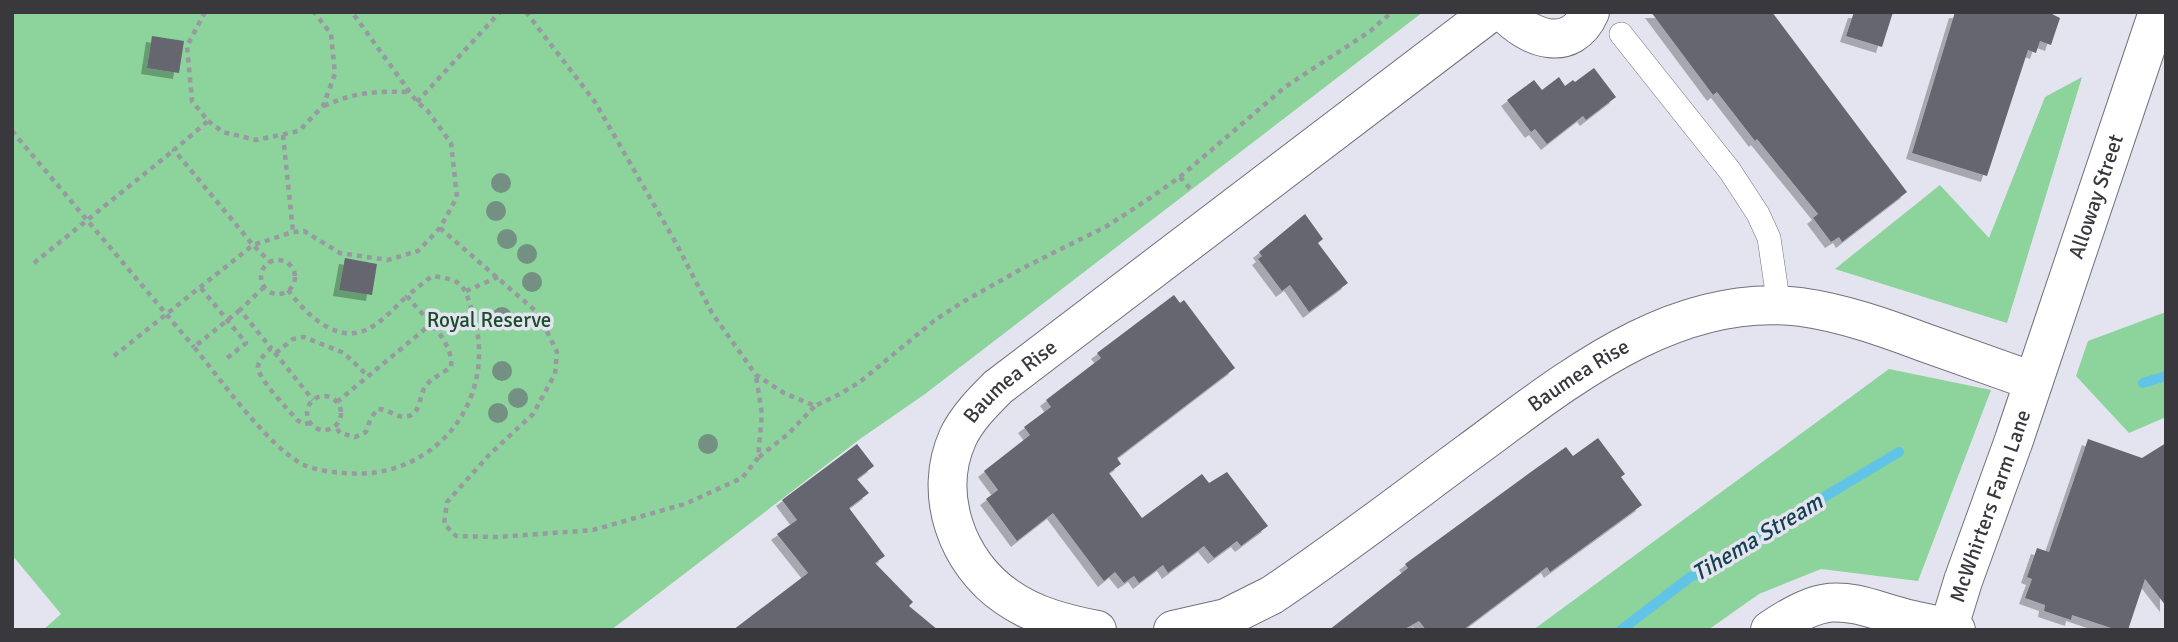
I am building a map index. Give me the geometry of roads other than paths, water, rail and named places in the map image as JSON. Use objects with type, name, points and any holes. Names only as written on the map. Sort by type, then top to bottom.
[{"type":"street","name":"Baumea Rise","points":[[1097,630],[1048,617],[1010,599],[993,586],[967,554],[951,518],[948,477],[958,436],[968,420],[998,387],[1491,12]]},
{"type":"street","points":[[1504,12],[1533,36],[1548,39],[1577,31],[1590,12]]},
{"type":"street","name":"Alloway Street","points":[[2033,381],[2158,12]]},
{"type":"street","name":"Baumea Rise","points":[[1173,630],[1226,618],[1272,595],[1527,409],[1617,350],[1673,323],[1723,310],[1752,306],[1819,310],[1881,326],[2033,381]]},
{"type":"street","name":"McWhirters Farm Lane","points":[[1951,629],[1963,581],[2033,381]]},
{"type":"street","points":[[1770,630],[1804,608],[1824,603],[1846,602],[1951,629]]},
{"type":"lane","points":[[1621,34],[1754,205],[1769,239],[1779,306]]},
{"type":"waterway","name":"Tihema Stream","points":[[2143,383],[2166,376]]},
{"type":"waterway","name":"Tihema Stream","points":[[1621,630],[1689,578],[1899,452]]},
{"type":"park label","name":"Royal Reserve","points":[[489,320]]}]
